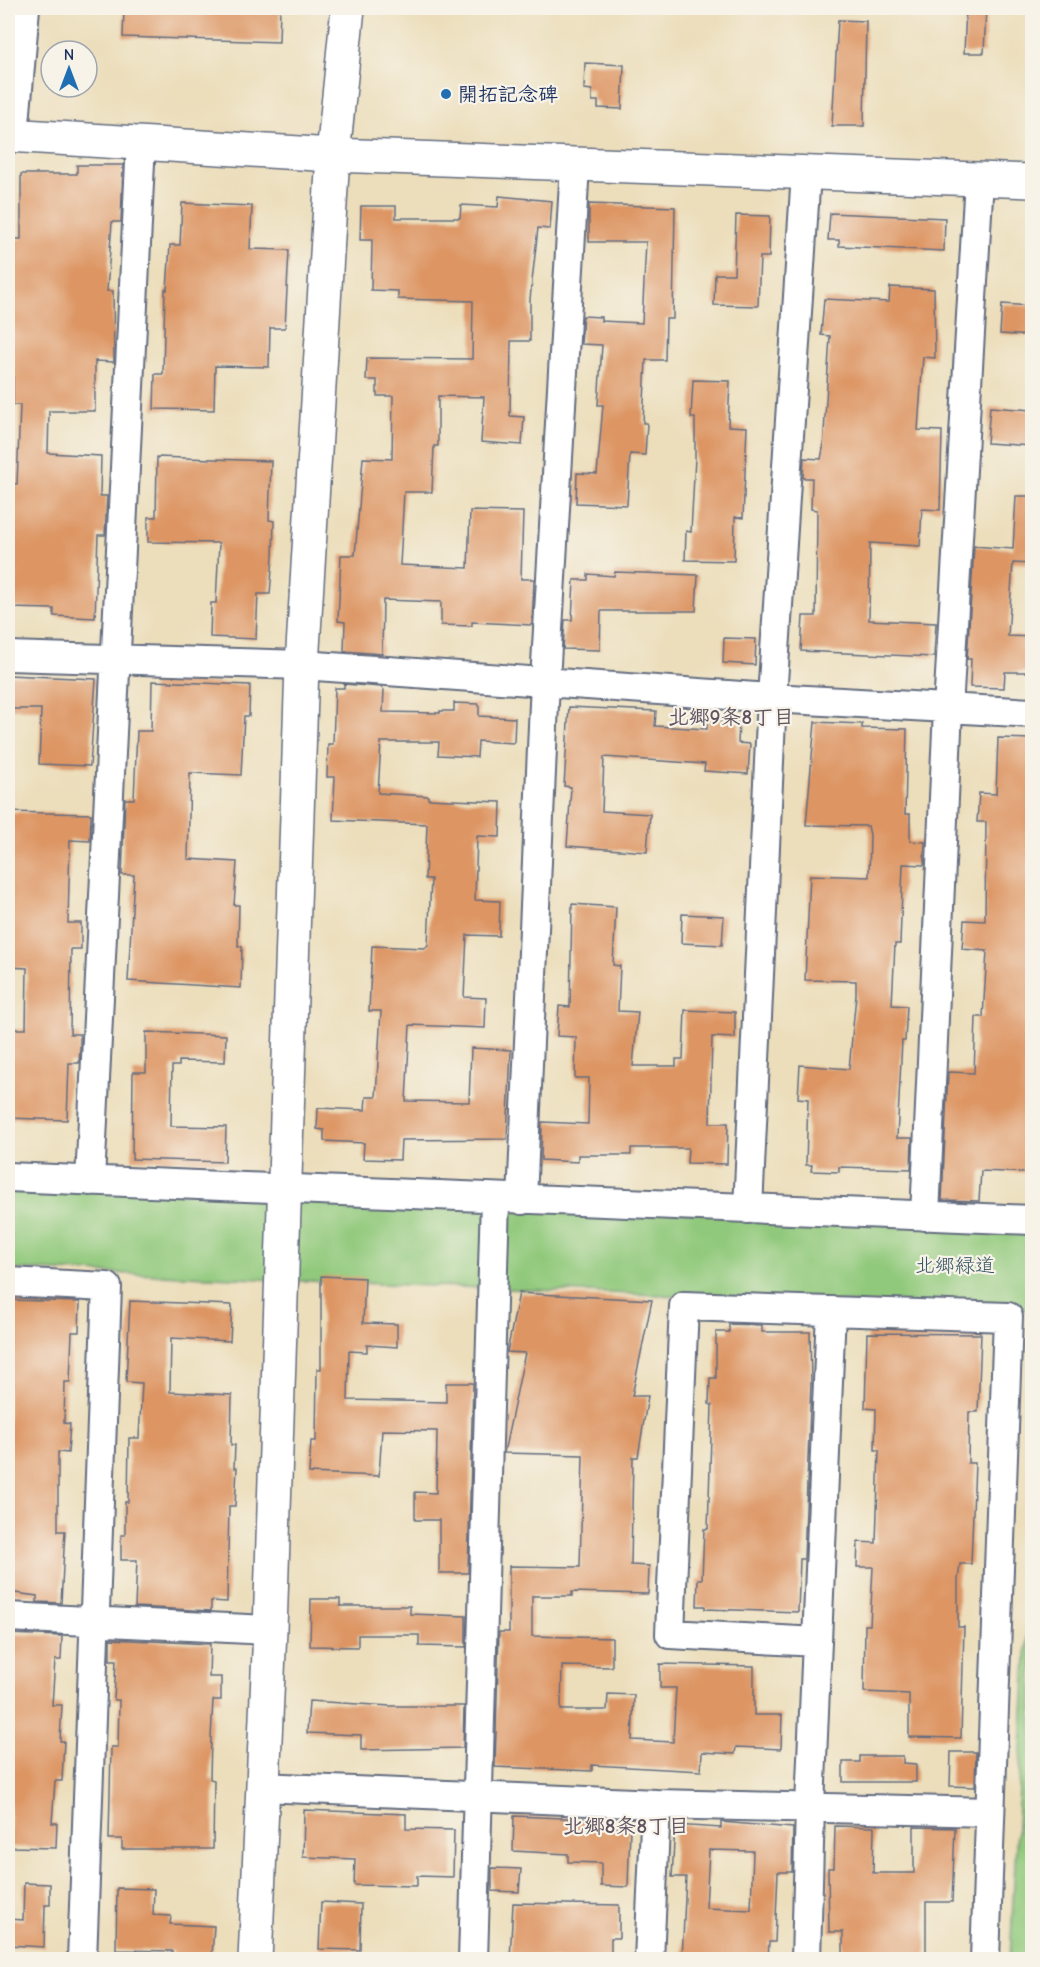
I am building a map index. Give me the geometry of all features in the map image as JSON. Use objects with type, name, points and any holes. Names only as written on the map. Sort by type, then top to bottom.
[{"type":"street","points":[[25,8],[11,135],[333,154],[1032,182]]},
{"type":"street","points":[[255,1959],[261,1787],[270,1630],[302,665],[333,154],[348,8]]},
{"type":"street","points":[[90,1181],[141,142]]},
{"type":"street","points":[[472,1959],[509,1200],[545,681],[574,165]]},
{"type":"street","points":[[748,1209],[772,698],[806,173]]},
{"type":"street","points":[[925,1216],[948,709],[979,179]]},
{"type":"street","points":[[8,656],[302,665],[772,698],[1032,713]]},
{"type":"street","points":[[8,1177],[509,1200],[1032,1220]]},
{"type":"street","points":[[8,1282],[107,1287],[82,1959]]},
{"type":"street","points":[[817,1642],[670,1634],[684,1306],[1008,1317],[985,1959]]},
{"type":"street","points":[[806,1959],[810,1806],[831,1311]]},
{"type":"street","points":[[8,1617],[270,1630]]},
{"type":"street","points":[[261,1787],[656,1804],[990,1812]]},
{"type":"street","points":[[649,1959],[656,1804]]},
{"type":"green space","name":"北郷緑道","points":[[8,1186],[1032,1226],[1032,1310],[8,1269]]},
{"type":"green space","points":[[1032,1544],[1032,1959],[1010,1959]]},
{"type":"building","points":[[124,8],[280,8],[279,42],[123,37]]},
{"type":"building","points":[[966,8],[986,8],[984,53],[964,53]]},
{"type":"building","points":[[838,20],[866,21],[864,126],[832,126]]},
{"type":"building","points":[[585,63],[624,65],[622,109],[598,108],[598,101],[592,101],[592,90],[584,89]]},
{"type":"building","points":[[77,165],[123,165],[121,222],[112,222],[107,291],[113,291],[114,362],[95,361],[95,411],[49,411],[48,453],[101,456],[100,496],[107,496],[105,535],[98,535],[95,618],[54,616],[54,609],[8,608],[8,483],[17,484],[20,405],[13,405],[13,355],[9,354],[12,324],[8,239],[21,239],[21,174],[77,174]]},
{"type":"building","points":[[499,196],[552,201],[550,229],[538,228],[530,299],[530,341],[511,341],[510,416],[524,417],[522,445],[481,442],[484,397],[438,396],[438,446],[434,446],[432,492],[404,492],[400,565],[468,568],[470,511],[523,512],[521,579],[534,579],[532,625],[472,622],[472,626],[441,625],[441,602],[383,600],[382,654],[344,651],[345,622],[338,621],[341,555],[355,555],[363,458],[392,459],[393,396],[377,396],[377,380],[366,380],[367,358],[472,359],[473,301],[398,299],[398,291],[371,290],[372,240],[360,240],[361,206],[396,206],[396,218],[460,218],[461,205],[498,207]]},
{"type":"building","points":[[182,203],[252,206],[250,249],[289,250],[285,328],[270,328],[269,367],[215,366],[214,410],[154,409],[155,374],[163,374],[165,289],[167,290],[170,245],[180,245]]},
{"type":"building","points":[[589,204],[675,207],[673,319],[666,319],[665,360],[646,360],[643,423],[647,423],[645,455],[630,454],[627,505],[576,503],[577,473],[597,474],[603,405],[598,405],[602,345],[581,344],[583,316],[601,317],[601,321],[642,323],[646,242],[589,242]]},
{"type":"building","points":[[830,213],[945,218],[944,251],[839,246],[839,240],[828,240]]},
{"type":"building","points":[[736,215],[770,216],[769,257],[760,257],[758,306],[714,305],[715,274],[734,274]]},
{"type":"building","points":[[890,287],[934,289],[935,358],[923,357],[918,430],[942,431],[940,510],[922,509],[920,546],[870,543],[869,620],[936,623],[934,657],[801,651],[803,616],[816,616],[817,510],[811,509],[812,478],[803,478],[804,458],[821,459],[823,449],[830,336],[821,335],[824,299],[889,302]]},
{"type":"building","points":[[1002,304],[1032,306],[1032,336],[1000,334]]},
{"type":"building","points":[[693,380],[730,381],[728,426],[747,427],[743,518],[735,517],[734,561],[685,560],[686,531],[691,532],[695,458],[695,418],[691,418]]},
{"type":"building","points":[[990,407],[1032,410],[1032,446],[987,443]]},
{"type":"building","points":[[157,457],[271,461],[269,520],[274,521],[270,594],[258,594],[256,639],[210,637],[211,603],[216,603],[219,543],[148,542],[148,517],[156,517]]},
{"type":"building","points":[[1016,496],[1032,496],[1032,564],[1013,563],[1008,636],[1032,637],[1032,672],[1005,672],[1004,688],[970,687],[971,659],[967,659],[974,546],[1013,549]]},
{"type":"building","points":[[615,572],[698,575],[696,611],[601,611],[600,650],[563,649],[565,620],[572,620],[574,580],[588,580],[588,574],[614,576]]},
{"type":"building","points":[[724,638],[756,639],[755,665],[723,663]]},
{"type":"building","points":[[8,675],[96,679],[90,766],[39,764],[41,709],[8,709]]},
{"type":"building","points":[[152,681],[250,685],[249,716],[244,716],[241,775],[190,773],[188,859],[237,862],[234,905],[239,905],[238,946],[242,946],[241,988],[128,981],[134,875],[122,875],[125,799],[134,799],[137,731],[151,731]]},
{"type":"building","points":[[344,684],[381,687],[384,690],[383,712],[440,713],[440,711],[454,711],[454,703],[479,704],[479,716],[515,718],[514,743],[478,741],[477,757],[438,755],[439,742],[381,742],[378,793],[428,796],[428,799],[501,802],[500,837],[477,836],[475,900],[500,901],[499,936],[467,935],[464,997],[486,998],[485,1028],[410,1025],[406,1101],[469,1102],[471,1048],[511,1050],[507,1139],[401,1140],[400,1160],[363,1159],[364,1143],[324,1141],[324,1130],[317,1129],[318,1108],[365,1110],[366,1097],[376,1097],[381,1011],[369,1011],[372,946],[425,948],[428,945],[431,879],[425,879],[427,824],[333,820],[335,777],[327,777],[328,744],[333,744],[335,688],[344,688]]},
{"type":"building","points":[[569,707],[656,711],[655,726],[707,729],[707,720],[739,722],[738,743],[750,744],[748,774],[704,771],[705,764],[604,757],[602,811],[650,814],[647,852],[567,846],[571,787],[564,786]]},
{"type":"building","points":[[815,722],[862,724],[862,728],[907,729],[905,814],[910,814],[910,841],[925,842],[924,865],[903,864],[900,944],[895,944],[892,1005],[907,1006],[905,1041],[902,1041],[897,1138],[912,1138],[911,1169],[839,1167],[839,1172],[811,1171],[812,1165],[806,1165],[808,1099],[798,1098],[800,1065],[849,1069],[856,995],[856,981],[805,980],[810,875],[869,877],[870,835],[868,826],[806,825]]},
{"type":"building","points":[[998,738],[1032,739],[1032,1131],[1030,1173],[981,1171],[979,1201],[942,1200],[948,1072],[974,1073],[976,1017],[983,1017],[987,951],[962,949],[964,920],[985,921],[986,822],[977,822],[979,793],[996,794]]},
{"type":"building","points":[[8,812],[91,814],[90,841],[70,840],[68,923],[81,923],[81,949],[71,949],[70,1034],[80,1034],[80,1049],[79,1063],[69,1063],[67,1120],[8,1118],[8,1029],[26,1029],[27,968],[8,967]]},
{"type":"building","points":[[572,904],[616,907],[613,965],[620,966],[618,1011],[638,1012],[633,1066],[676,1066],[676,1059],[683,1059],[685,1010],[735,1012],[735,1038],[712,1037],[710,1123],[728,1123],[727,1164],[687,1163],[688,1148],[631,1148],[631,1155],[578,1155],[578,1162],[541,1160],[542,1122],[588,1124],[589,1078],[575,1078],[576,1037],[557,1036],[559,1006],[570,1007]]},
{"type":"building","points":[[682,914],[724,916],[722,945],[681,943]]},
{"type":"building","points":[[146,1032],[226,1035],[225,1062],[179,1061],[179,1066],[172,1066],[171,1126],[226,1127],[225,1162],[132,1159],[133,1072],[146,1072]]},
{"type":"building","points":[[321,1276],[365,1278],[363,1323],[397,1324],[397,1347],[367,1345],[367,1352],[349,1351],[348,1400],[446,1402],[446,1383],[473,1383],[468,1573],[439,1573],[439,1520],[415,1520],[415,1492],[436,1493],[437,1431],[382,1430],[379,1476],[309,1473],[311,1441],[316,1441],[317,1369],[321,1369]]},
{"type":"building","points":[[519,1293],[652,1300],[632,1396],[648,1396],[638,1457],[633,1457],[631,1565],[649,1566],[648,1594],[572,1592],[572,1596],[532,1596],[532,1636],[612,1638],[612,1667],[562,1666],[561,1710],[607,1710],[608,1694],[634,1695],[632,1740],[673,1742],[676,1688],[660,1688],[660,1664],[754,1666],[754,1715],[782,1715],[781,1749],[736,1747],[735,1754],[702,1752],[701,1771],[592,1765],[592,1771],[495,1767],[499,1632],[509,1632],[509,1566],[580,1567],[583,1455],[504,1453],[525,1353],[507,1352]]},
{"type":"building","points":[[8,1300],[80,1302],[79,1332],[72,1332],[70,1382],[65,1382],[64,1423],[70,1424],[68,1453],[58,1452],[58,1531],[65,1531],[61,1603],[37,1602],[37,1596],[8,1592]]},
{"type":"building","points":[[130,1301],[232,1305],[230,1341],[171,1338],[170,1392],[232,1395],[231,1445],[235,1445],[234,1468],[237,1468],[235,1506],[229,1506],[227,1602],[211,1601],[211,1611],[135,1607],[137,1560],[121,1560],[121,1535],[125,1535],[125,1502],[128,1502],[129,1438],[139,1438],[142,1383],[126,1382]]},
{"type":"building","points":[[729,1324],[762,1325],[762,1332],[810,1332],[811,1383],[804,1559],[800,1559],[798,1612],[705,1609],[705,1606],[697,1606],[698,1579],[702,1579],[704,1529],[708,1529],[712,1405],[709,1404],[710,1378],[716,1378],[716,1332],[729,1332]]},
{"type":"building","points":[[867,1333],[981,1334],[978,1412],[969,1412],[968,1463],[975,1463],[971,1564],[960,1564],[958,1580],[958,1627],[964,1627],[961,1738],[909,1737],[909,1694],[864,1692],[865,1625],[870,1625],[873,1567],[857,1567],[858,1542],[876,1543],[879,1450],[875,1450],[876,1409],[865,1408]]},
{"type":"building","points":[[311,1599],[340,1599],[340,1606],[410,1606],[410,1614],[466,1616],[466,1647],[419,1646],[419,1635],[358,1635],[358,1647],[310,1646]]},
{"type":"building","points":[[8,1634],[62,1636],[61,1660],[55,1660],[52,1705],[62,1705],[60,1741],[64,1741],[62,1781],[55,1781],[52,1823],[57,1823],[56,1848],[10,1847]]},
{"type":"building","points":[[110,1639],[210,1644],[209,1677],[221,1677],[221,1700],[213,1700],[211,1738],[210,1779],[214,1780],[213,1849],[122,1849],[122,1839],[109,1839],[111,1747],[118,1747],[119,1700],[114,1700],[116,1660],[110,1660]]},
{"type":"building","points":[[309,1701],[391,1706],[464,1706],[463,1748],[361,1750],[361,1735],[307,1733]]},
{"type":"building","points":[[951,1752],[976,1752],[975,1787],[950,1786]]},
{"type":"building","points":[[860,1756],[903,1756],[903,1763],[916,1764],[916,1782],[843,1782],[843,1762],[860,1762]]},
{"type":"building","points":[[304,1810],[406,1814],[406,1829],[454,1830],[453,1877],[417,1876],[417,1886],[354,1885],[355,1859],[303,1857]]},
{"type":"building","points":[[514,1816],[613,1820],[613,1827],[630,1828],[628,1887],[601,1886],[601,1863],[568,1862],[568,1854],[513,1851]]},
{"type":"building","points":[[721,1822],[793,1828],[792,1872],[778,1872],[775,1942],[769,1942],[768,1959],[682,1959],[686,1877],[672,1877],[675,1825],[721,1828]],"holes":[[[709,1850],[753,1851],[751,1910],[706,1908]]]},
{"type":"building","points":[[835,1826],[874,1827],[873,1873],[914,1873],[914,1827],[955,1828],[952,1902],[926,1902],[926,1959],[843,1959],[843,1932],[829,1932],[828,1868],[834,1868]]},
{"type":"building","points":[[492,1868],[521,1869],[519,1892],[492,1891]]},
{"type":"building","points":[[24,1883],[50,1884],[50,1905],[45,1905],[44,1947],[8,1945],[8,1919],[23,1920]]},
{"type":"building","points":[[117,1888],[154,1889],[153,1915],[171,1916],[170,1924],[214,1926],[212,1957],[172,1954],[172,1951],[116,1950]]},
{"type":"building","points":[[321,1902],[361,1904],[360,1950],[319,1949]]},
{"type":"building","points":[[513,1903],[619,1905],[619,1938],[611,1938],[611,1959],[510,1959]]},
{"type":"place","name":"開拓記念碑","points":[[446,94]]},
{"type":"district","name":"北郷9条8丁目","points":[[731,717]]},
{"type":"district","name":"北郷8条8丁目","points":[[626,1826]]}]
